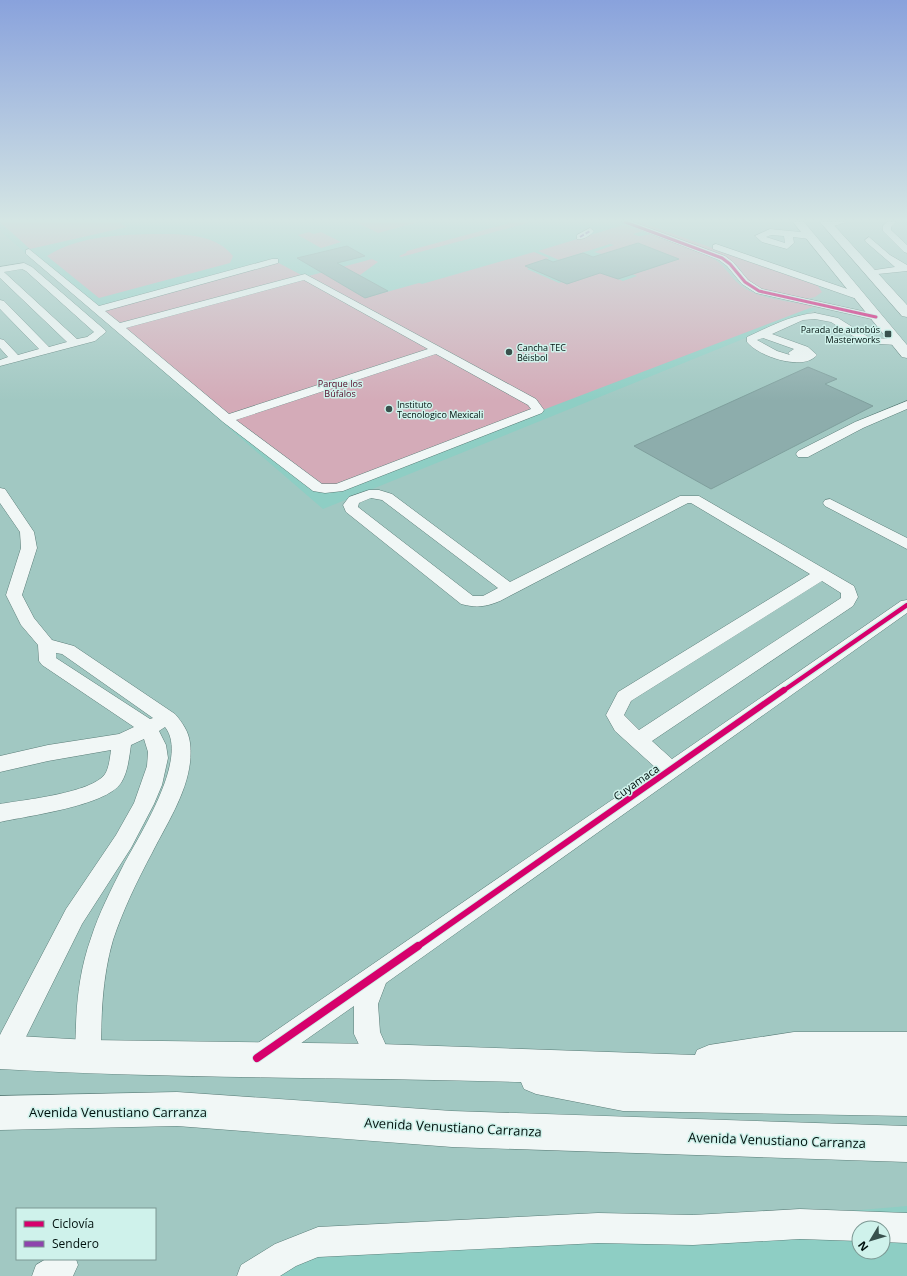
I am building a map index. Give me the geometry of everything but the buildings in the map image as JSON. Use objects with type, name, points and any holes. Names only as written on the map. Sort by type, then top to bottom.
[{"type":"main road","points":[[846,282],[907,354]]},
{"type":"main road","points":[[879,282],[907,312]]},
{"type":"main road","points":[[858,296],[892,310],[907,322]]},
{"type":"main road","points":[[663,1070],[794,1049],[907,1049]]},
{"type":"main road","points":[[3,1052],[88,1057],[257,1058],[380,1061],[663,1070],[907,1080]]},
{"type":"main road","points":[[476,1065],[623,1094],[907,1099]]},
{"type":"main road","name":"Avenida Venustiano Carranza","points":[[0,1112],[177,1109],[452,1129],[907,1144]]},
{"type":"street","points":[[9,282],[75,343]]},
{"type":"street","points":[[0,363],[91,339],[101,332],[44,282]]},
{"type":"street","points":[[64,282],[227,419],[313,485],[325,489],[332,489],[538,410],[532,402],[313,282]]},
{"type":"street","points":[[97,310],[200,282]]},
{"type":"street","points":[[118,327],[288,282]]},
{"type":"street","points":[[745,282],[759,291],[876,317]]},
{"type":"street","points":[[815,282],[858,296]]},
{"type":"street","points":[[806,301],[820,298],[828,293],[826,288],[819,283]]},
{"type":"street","points":[[0,298],[50,286]]},
{"type":"street","points":[[0,303],[47,351]]},
{"type":"street","points":[[761,333],[804,349],[811,355],[798,361],[783,358],[752,342],[752,338],[761,333],[802,317],[815,316],[828,318],[844,325],[858,336],[868,341],[897,342]]},
{"type":"street","points":[[0,342],[16,359]]},
{"type":"street","points":[[227,419],[436,350]]},
{"type":"street","points":[[803,454],[859,425],[907,405]]},
{"type":"street","points":[[0,492],[16,513],[27,532],[29,548],[14,595],[27,621],[46,644],[48,661],[137,719],[148,728],[156,740],[158,751],[157,765],[152,785],[138,816],[107,868],[76,913],[3,1052]]},
{"type":"street","points":[[509,589],[387,496],[369,494],[354,500],[350,505],[351,509],[467,600],[475,603],[485,601],[509,589],[685,499],[694,499],[702,502],[848,590],[850,597],[847,602],[638,741]]},
{"type":"street","points":[[830,503],[907,544]]},
{"type":"street","points":[[671,770],[622,726],[615,715],[624,697],[822,574]]},
{"type":"street","name":"Cuyamaca","points":[[257,1058],[907,605]]},
{"type":"street","points":[[46,644],[68,650],[168,719],[177,728],[181,745],[180,763],[173,785],[160,817],[107,923],[98,953],[90,997],[88,1057]]},
{"type":"street","points":[[0,764],[48,752],[122,741],[168,719]]},
{"type":"street","points":[[0,813],[69,799],[105,787],[114,779],[122,741]]},
{"type":"street","points":[[376,976],[366,1004],[367,1034],[380,1061]]},
{"type":"street","points":[[252,1276],[286,1255],[318,1242],[598,1228],[693,1230],[800,1224],[907,1228]]},
{"type":"shaded area","name":"Parque los Búfalos","points":[[59,282],[729,282],[735,288],[791,304],[817,309],[323,509]]},
{"type":"shaded area","points":[[907,1206],[907,1276],[275,1276],[296,1259]]},
{"type":"green space","points":[[79,282],[161,282],[99,298]]},
{"type":"green space","name":"Parque los Búfalos","points":[[200,282],[337,282],[365,298],[419,283],[422,284],[431,282],[556,282],[567,284],[574,282],[736,282],[755,293],[775,299],[815,306],[338,488],[318,488],[118,327],[278,284],[119,323],[97,310]]},
{"type":"green space","points":[[748,282],[806,282],[818,286],[822,292],[815,297],[802,300],[763,290]]},
{"type":"cycle path","points":[[745,282],[759,291],[837,307],[876,317]]},
{"type":"cycle path","points":[[257,1058],[907,605]]},
{"type":"place","name":"Parada de autobús Masterworks","points":[[888,334]]},
{"type":"place","name":"Cancha TEC Béisbol","points":[[509,352]]},
{"type":"place","name":"Instituto Tecnologico Mexicali","points":[[389,409]]}]
